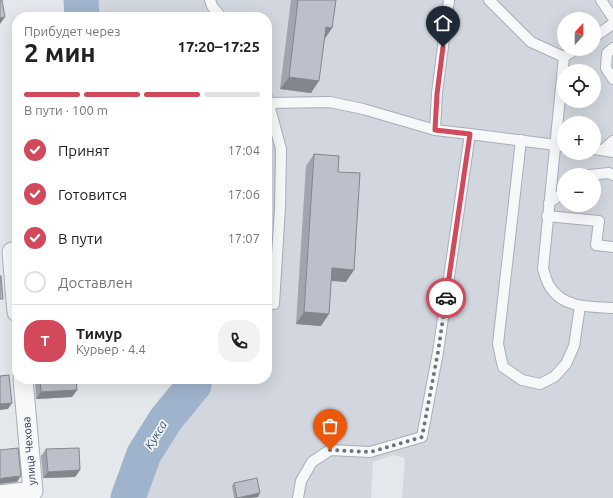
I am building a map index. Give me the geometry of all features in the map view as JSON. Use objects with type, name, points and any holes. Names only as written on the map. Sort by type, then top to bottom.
[{"type":"street","name":"улица Чехова","points":[[0,495],[33,491],[23,384]]},
{"type":"lane","points":[[210,0],[212,6],[217,12]]},
{"type":"lane","points":[[435,130],[437,94],[449,0]]},
{"type":"lane","points":[[489,0],[531,42],[564,57],[561,116]]},
{"type":"lane","points":[[601,0],[613,18]]},
{"type":"lane","points":[[601,32],[613,24]]},
{"type":"lane","points":[[613,48],[607,53],[606,68],[613,78]]},
{"type":"lane","points":[[272,100],[330,102],[363,109],[435,130],[557,145]]},
{"type":"lane","points":[[272,115],[281,149],[280,207],[274,304]]},
{"type":"lane","points":[[298,498],[301,481],[312,462],[330,450],[370,452],[422,437],[438,352],[470,134]]},
{"type":"lane","points":[[521,140],[498,344],[503,367],[522,380],[540,384],[554,377],[566,364],[574,346],[580,306]]},
{"type":"lane","points":[[603,150],[613,142]]},
{"type":"lane","points":[[557,157],[549,203],[543,269],[550,287],[564,301],[580,306],[613,308]]},
{"type":"lane","points":[[601,174],[609,173],[613,175]]},
{"type":"lane","points":[[549,203],[557,197]]},
{"type":"lane","points":[[548,216],[599,222],[596,245],[613,247]]},
{"type":"shaded area","points":[[87,0],[613,0],[613,498],[402,498],[405,458],[393,455],[373,462],[371,498],[133,498],[148,455],[170,421],[198,389],[198,384],[272,384],[272,12],[87,12]]},
{"type":"building","points":[[0,0],[2,0],[5,17],[0,18]]},
{"type":"building","points":[[298,0],[336,0],[332,28],[326,27],[319,81],[289,77]]},
{"type":"building","points":[[314,154],[339,156],[338,172],[360,173],[354,270],[332,268],[329,314],[304,312]]},
{"type":"building","points":[[1,276],[3,299],[0,299]]},
{"type":"building","points":[[9,375],[12,403],[0,404],[0,376]]},
{"type":"building","points":[[40,384],[76,384],[77,390],[41,392]]},
{"type":"building","points":[[18,448],[21,476],[0,479],[0,450]]},
{"type":"building","points":[[79,448],[80,470],[48,472],[46,449]]},
{"type":"building","points":[[257,478],[260,493],[237,498],[234,483]]},
{"type":"waterway","name":"Кукса","points":[[81,0],[82,12]]},
{"type":"waterway","name":"Кукса","points":[[128,498],[144,454],[166,419],[194,384]]},
{"type":"way so far","points":[[330,450],[370,452],[422,437],[438,352],[446,298]]},
{"type":"route","points":[[443,47],[437,94],[435,130],[470,134],[446,298]]}]
